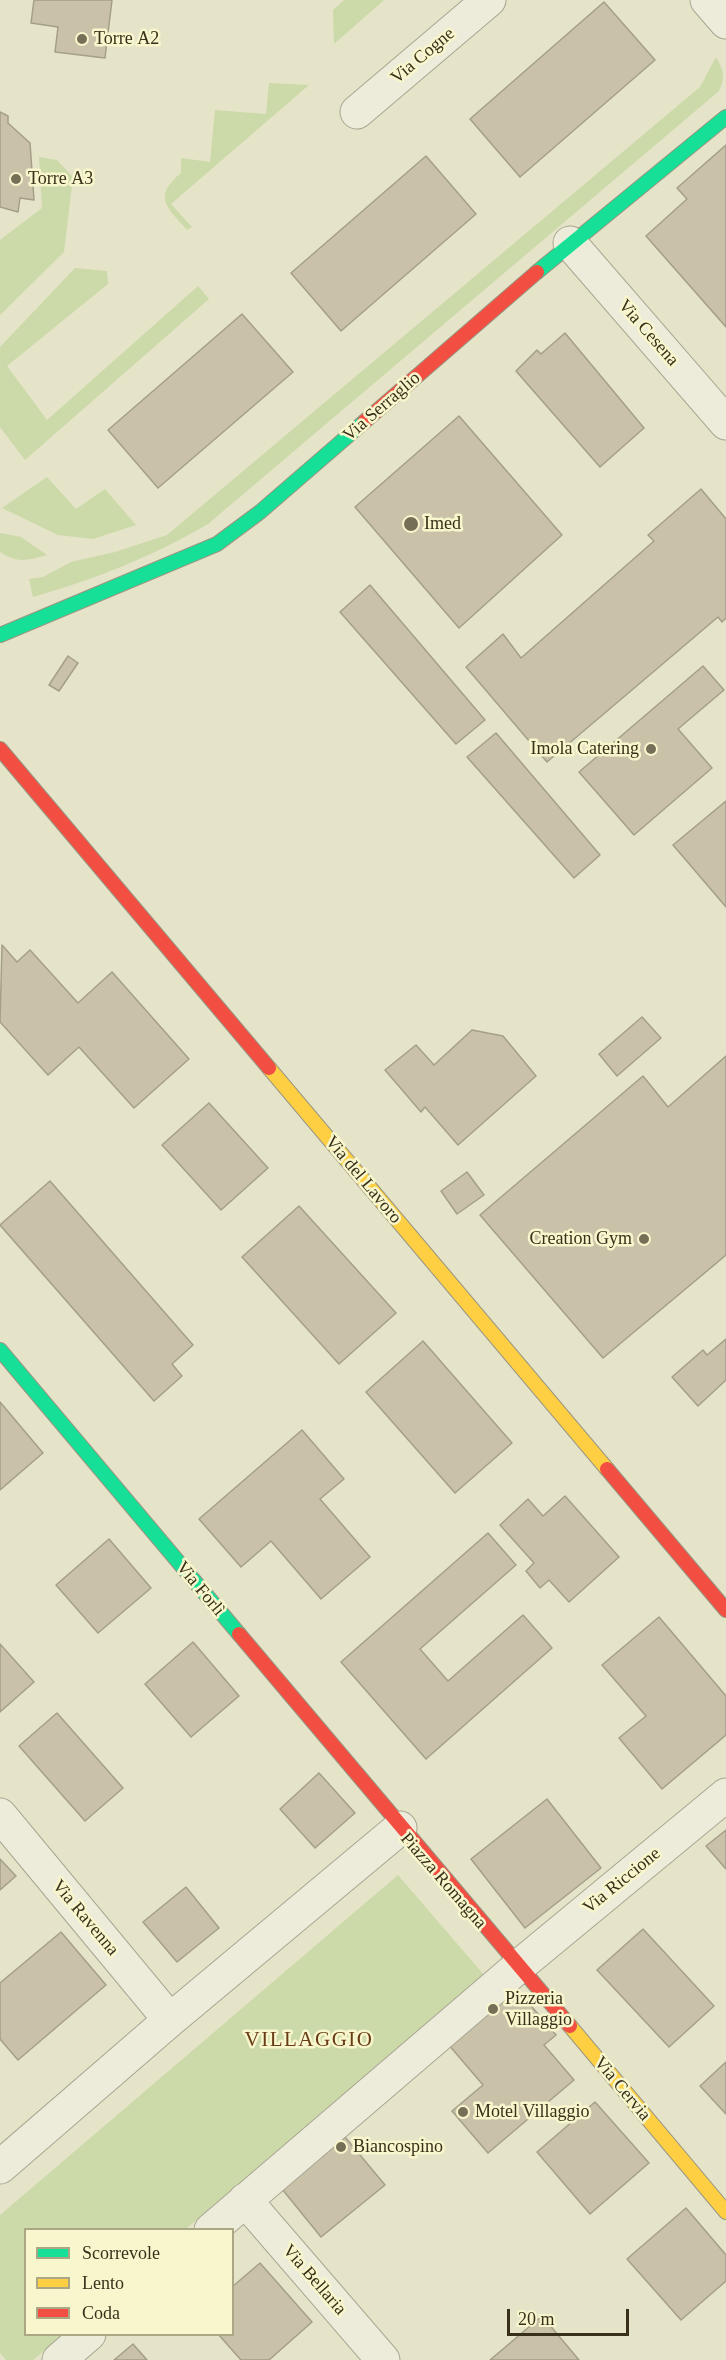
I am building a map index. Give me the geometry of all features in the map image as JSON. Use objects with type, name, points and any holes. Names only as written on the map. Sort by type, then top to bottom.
[{"type":"street","name":"Via Cogne","points":[[357,112],[489,0]]},
{"type":"street","points":[[707,0],[726,22]]},
{"type":"street","name":"Via Serraglio","points":[[0,635],[217,544],[260,512],[570,243],[726,117]]},
{"type":"street","name":"Via Cesena","points":[[570,243],[726,423]]},
{"type":"street","name":"Via del Lavoro","points":[[0,749],[726,1610]]},
{"type":"street","name":"Via Forlì","points":[[0,1350],[400,1828]]},
{"type":"street","name":"Via Riccione","points":[[518,1967],[726,1795]]},
{"type":"street","name":"Via Ravenna","points":[[0,1815],[170,2020]]},
{"type":"street","name":"Piazza Romagna","points":[[0,2167],[170,2020],[400,1828],[518,1967]]},
{"type":"street","points":[[212,2228],[518,1967]]},
{"type":"street","name":"Via Cervia","points":[[518,1967],[726,2212]]},
{"type":"street","name":"Via Bellaria","points":[[245,2200],[383,2360]]},
{"type":"street","points":[[60,2360],[87,2336]]},
{"type":"green space","points":[[344,0],[384,0],[334,44],[333,10]]},
{"type":"green space","points":[[716,57],[723,74],[719,91],[208,524],[166,547],[123,566],[33,597],[29,579],[43,577],[71,562],[115,552],[167,535],[700,87]]},
{"type":"green space","points":[[269,83],[309,85],[171,204],[192,227],[187,230],[169,208],[165,196],[172,181],[181,173],[181,158],[210,162],[215,110],[266,114]]},
{"type":"green space","points":[[39,157],[57,160],[73,177],[64,252],[0,315],[0,240],[42,208]]},
{"type":"green space","points":[[75,268],[107,271],[108,284],[7,366],[47,420],[198,286],[209,299],[25,460],[0,427],[0,347]]},
{"type":"green space","points":[[47,477],[76,509],[105,489],[136,525],[93,539],[58,535],[2,508]]},
{"type":"green space","points":[[0,533],[21,537],[47,555],[23,560],[6,556],[0,552]]},
{"type":"green space","points":[[398,1875],[484,1975],[187,2228],[24,2228],[24,2336],[62,2336],[33,2360],[6,2360],[0,2353],[0,2215]]},
{"type":"building","name":"Torre A2","points":[[34,0],[112,0],[105,58],[55,52],[58,27],[31,23]]},
{"type":"building","points":[[604,2],[655,60],[520,177],[470,119]]},
{"type":"building","name":"Torre A3","points":[[0,112],[8,116],[8,123],[30,143],[34,200],[20,198],[18,212],[0,207]]},
{"type":"building","points":[[726,145],[726,327],[646,236],[687,199],[677,188]]},
{"type":"building","points":[[426,156],[476,214],[341,331],[291,273]]},
{"type":"building","points":[[242,314],[293,372],[158,488],[108,430]]},
{"type":"building","points":[[565,333],[644,428],[600,467],[516,371],[537,350],[541,354]]},
{"type":"building","points":[[459,416],[562,535],[459,628],[355,507]]},
{"type":"building","points":[[701,489],[726,519],[726,618],[722,622],[718,617],[547,762],[466,667],[503,634],[521,658],[654,541],[648,535]]},
{"type":"building","points":[[370,585],[485,720],[456,744],[340,612]]},
{"type":"building","points":[[68,656],[78,663],[59,691],[49,685]]},
{"type":"building","name":"Imola Catering","points":[[703,666],[724,690],[678,729],[712,768],[634,835],[579,772]]},
{"type":"building","points":[[496,733],[600,855],[574,878],[467,757]]},
{"type":"building","points":[[726,801],[726,907],[673,845]]},
{"type":"building","points":[[2,945],[17,962],[30,950],[78,1003],[112,972],[189,1059],[134,1108],[79,1047],[48,1075],[0,1022]]},
{"type":"building","points":[[642,1017],[661,1038],[617,1076],[599,1054]]},
{"type":"building","points":[[472,1030],[503,1036],[536,1076],[458,1145],[425,1107],[421,1112],[385,1070],[416,1045],[434,1065]]},
{"type":"building","points":[[726,1056],[726,1255],[603,1358],[480,1215],[643,1076],[668,1107]]},
{"type":"building","points":[[209,1103],[268,1168],[221,1210],[162,1145]]},
{"type":"building","points":[[467,1172],[484,1195],[457,1214],[441,1191]]},
{"type":"building","points":[[50,1181],[193,1345],[172,1364],[182,1376],[154,1401],[0,1225]]},
{"type":"building","points":[[299,1206],[396,1313],[339,1364],[242,1257]]},
{"type":"building","points":[[726,1339],[726,1380],[698,1406],[672,1377],[703,1350],[707,1355]]},
{"type":"building","points":[[423,1341],[512,1443],[455,1493],[366,1392]]},
{"type":"building","points":[[0,1402],[43,1453],[0,1490]]},
{"type":"building","points":[[302,1430],[344,1479],[320,1499],[370,1557],[321,1599],[271,1541],[241,1567],[199,1519]]},
{"type":"building","points":[[565,1496],[619,1557],[569,1602],[549,1580],[540,1588],[526,1571],[534,1563],[500,1525],[528,1499],[543,1516]]},
{"type":"building","points":[[488,1533],[516,1565],[420,1649],[448,1681],[523,1615],[552,1648],[426,1759],[341,1662]]},
{"type":"building","points":[[109,1539],[151,1588],[98,1633],[56,1585]]},
{"type":"building","points":[[659,1617],[726,1696],[726,1735],[662,1789],[619,1738],[646,1716],[602,1665]]},
{"type":"building","points":[[193,1642],[239,1696],[191,1737],[145,1684]]},
{"type":"building","points":[[0,1644],[34,1682],[0,1712]]},
{"type":"building","points":[[57,1713],[123,1788],[85,1821],[19,1746]]},
{"type":"building","points":[[319,1773],[355,1813],[315,1848],[280,1809]]},
{"type":"building","points":[[547,1799],[601,1868],[525,1928],[471,1859]]},
{"type":"building","points":[[726,1830],[726,1869],[706,1846]]},
{"type":"building","points":[[0,1859],[16,1876],[0,1890]]},
{"type":"building","points":[[186,1887],[219,1928],[177,1962],[143,1922]]},
{"type":"building","points":[[643,1929],[714,2006],[669,2047],[597,1970]]},
{"type":"building","points":[[61,1932],[106,1985],[18,2060],[0,2039],[0,1983]]},
{"type":"building","points":[[515,1987],[556,2035],[544,2045],[574,2080],[488,2153],[452,2111],[483,2085],[448,2044]]},
{"type":"building","points":[[726,2062],[726,2114],[700,2086]]},
{"type":"building","points":[[595,2102],[649,2163],[590,2214],[537,2152]]},
{"type":"building","points":[[345,2137],[385,2185],[321,2237],[282,2189]]},
{"type":"building","points":[[686,2208],[726,2255],[726,2281],[681,2320],[627,2259]]},
{"type":"building","points":[[260,2263],[312,2322],[269,2360],[241,2360],[220,2336],[234,2336],[234,2285]]},
{"type":"building","points":[[542,2316],[579,2360],[490,2360]]},
{"type":"building","points":[[133,2344],[147,2360],[114,2360]]},
{"type":"traffic: fast","points":[[537,272],[726,117]]},
{"type":"traffic: fast","points":[[0,635],[217,544],[260,512],[364,422]]},
{"type":"traffic: fast","points":[[0,1350],[239,1634]]},
{"type":"traffic: slow","points":[[269,1068],[607,1469]]},
{"type":"traffic: slow","points":[[570,2026],[726,2212]]},
{"type":"traffic: jam","points":[[364,422],[537,272]]},
{"type":"traffic: jam","points":[[0,749],[269,1068]]},
{"type":"traffic: jam","points":[[607,1469],[726,1610]]},
{"type":"traffic: jam","points":[[239,1634],[570,2026]]},
{"type":"place","name":"Torre A2","points":[[82,39]]},
{"type":"place","name":"Torre A3","points":[[16,179]]},
{"type":"place","name":"Imed","points":[[411,524]]},
{"type":"place","name":"Imola Catering","points":[[651,749]]},
{"type":"place","name":"Creation Gym","points":[[644,1239]]},
{"type":"place","name":"Pizzeria Villaggio","points":[[493,2009]]},
{"type":"place","name":"Motel Villaggio","points":[[463,2112]]},
{"type":"place","name":"Biancospino","points":[[341,2147]]},
{"type":"district","name":"VILLAGGIO","points":[[309,2040]]}]
